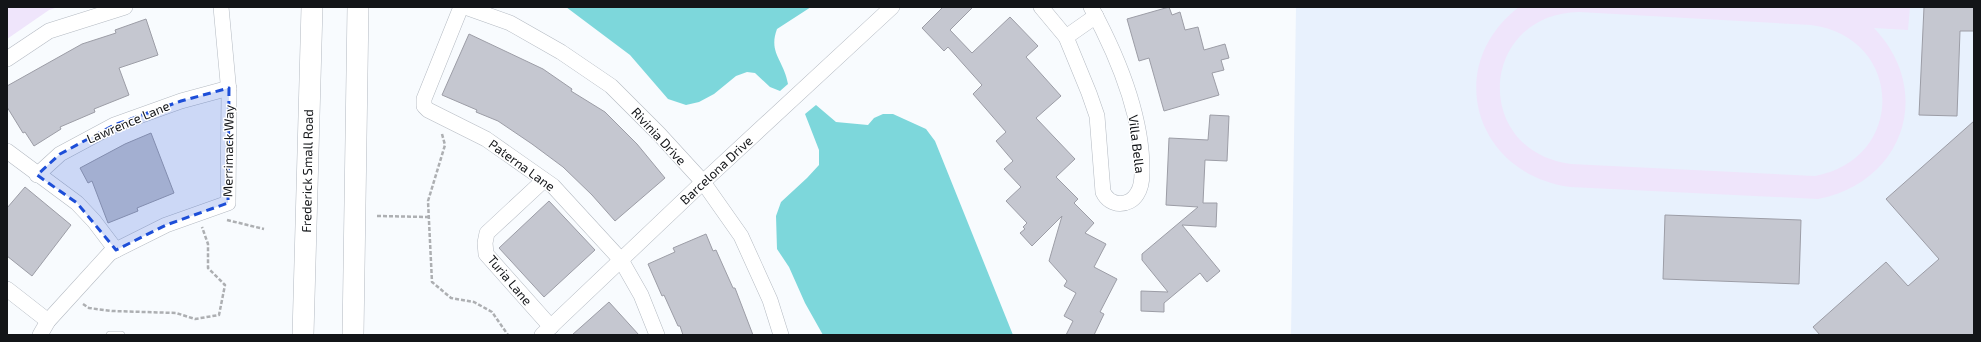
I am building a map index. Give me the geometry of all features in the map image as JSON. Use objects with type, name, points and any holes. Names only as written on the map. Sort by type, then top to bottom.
[{"type":"street","points":[[7,59],[49,31],[125,7]]},
{"type":"street","name":"Merrimack Way","points":[[40,335],[48,321],[110,253],[166,225],[228,203],[229,88],[221,7]]},
{"type":"street","name":"Frederick Small Road","points":[[303,335],[312,7]]},
{"type":"street","points":[[353,335],[358,7]]},
{"type":"street","name":"Paterna Lane","points":[[461,7],[424,99],[424,106],[439,116],[486,139],[553,186],[621,260],[641,295],[657,335]]},
{"type":"street","name":"Rivinia Drive","points":[[465,7],[510,23],[561,52],[611,86],[659,134],[703,182],[741,236],[770,300],[781,335]]},
{"type":"street","name":"Barcelona Drive","points":[[547,331],[703,182],[892,7]]},
{"type":"street","name":"Villa Bella","points":[[1041,7],[1066,37],[1097,116],[1103,192],[1111,202],[1125,204],[1131,201],[1138,193],[1141,184],[1142,172],[1138,132],[1119,63],[1093,12],[1066,37]]},
{"type":"street","name":"Lawrence Lane","points":[[37,174],[60,154],[114,125],[181,100],[229,88]]},
{"type":"street","points":[[7,151],[77,204],[94,221],[116,250]]},
{"type":"street","name":"Turia Lane","points":[[544,180],[487,233],[484,243],[486,254],[547,331]]},
{"type":"street","points":[[7,289],[48,321]]},
{"type":"lane","points":[[110,335],[121,335]]},
{"type":"path","points":[[439,116],[445,145],[428,201],[432,282],[451,298],[474,302],[492,312],[504,327],[508,335]]},
{"type":"path","points":[[377,216],[429,217]]},
{"type":"path","points":[[226,220],[264,229]]},
{"type":"path","points":[[81,302],[89,308],[112,311],[176,313],[195,319],[219,315],[225,285],[208,268],[208,244],[201,226]]},
{"type":"highlighted area","points":[[229,88],[228,203],[166,225],[116,250],[77,203],[37,175],[60,154],[114,125],[181,101]]},
{"type":"shaded area","points":[[7,7],[58,7],[49,10],[7,39]]},
{"type":"shaded area","points":[[1296,7],[1974,7],[1974,335],[1291,335]]},
{"type":"shaded area","points":[[1519,7],[1910,7],[1908,30],[1874,28],[1893,53],[1903,79],[1906,106],[1901,132],[1889,155],[1871,175],[1847,190],[1818,199],[1570,187],[1537,178],[1511,162],[1492,140],[1480,114],[1476,86],[1481,58],[1495,31]],"holes":[[[1579,12],[1811,25],[1842,34],[1864,51],[1877,74],[1882,99],[1879,124],[1866,147],[1845,165],[1815,176],[1571,164],[1539,154],[1516,135],[1503,111],[1500,84],[1506,58],[1522,35],[1546,19]]]},
{"type":"water","points":[[566,7],[811,7],[777,29],[774,44],[775,51],[788,84],[780,91],[770,87],[755,73],[747,72],[736,76],[714,94],[699,102],[686,105],[668,99],[630,55]]},
{"type":"water","points":[[816,105],[836,122],[868,125],[874,118],[883,114],[893,114],[926,129],[935,141],[1013,335],[823,335],[805,303],[789,267],[777,249],[776,216],[781,202],[819,165],[819,150],[805,114]]},
{"type":"building","points":[[943,7],[973,7],[950,30],[972,53],[1010,17],[1038,46],[1026,57],[1061,96],[1036,118],[1075,159],[1056,177],[1078,199],[1074,203],[1094,223],[1085,233],[1106,244],[1094,267],[1117,279],[1100,312],[1104,314],[1094,335],[1066,335],[1073,321],[1064,316],[1076,293],[1064,286],[1067,281],[1049,261],[1062,216],[1032,246],[1020,233],[1025,229],[1023,227],[1027,223],[1006,201],[1021,187],[1004,169],[1013,161],[996,141],[1006,132],[973,94],[982,85],[948,47],[944,51],[922,28]]},
{"type":"building","points":[[1169,7],[1172,15],[1180,12],[1185,30],[1198,27],[1204,50],[1225,44],[1229,58],[1221,60],[1224,70],[1212,73],[1219,95],[1164,111],[1149,58],[1139,61],[1127,19]]},
{"type":"building","points":[[1924,7],[1974,7],[1974,31],[1960,31],[1957,116],[1919,115]]},
{"type":"building","points":[[146,19],[158,55],[119,68],[129,95],[94,109],[95,112],[60,127],[61,129],[34,146],[25,132],[23,133],[7,107],[7,86],[82,44],[116,33],[115,30]]},
{"type":"building","points":[[469,34],[543,69],[572,89],[571,91],[605,112],[637,144],[665,178],[615,221],[592,195],[563,167],[532,144],[498,121],[442,95]]},
{"type":"building","points":[[1210,115],[1229,116],[1227,161],[1205,160],[1203,203],[1217,203],[1216,227],[1182,225],[1220,271],[1207,282],[1200,273],[1164,303],[1164,312],[1141,311],[1141,291],[1168,292],[1142,260],[1142,254],[1198,207],[1166,205],[1169,138],[1208,140]]},
{"type":"building","points":[[1974,121],[1974,335],[1820,335],[1813,327],[1886,262],[1908,286],[1939,259],[1886,199]]},
{"type":"building","points":[[151,133],[174,193],[137,208],[138,211],[108,223],[92,181],[88,183],[80,168],[125,144]]},
{"type":"building","points":[[25,187],[71,225],[32,276],[7,256],[7,208]]},
{"type":"building","points":[[549,201],[595,250],[544,297],[499,248]]},
{"type":"building","points":[[1665,215],[1801,220],[1799,284],[1663,279]]},
{"type":"building","points":[[706,234],[713,251],[716,250],[733,288],[735,288],[753,335],[683,335],[664,295],[662,296],[648,264],[675,252],[673,248]]},
{"type":"building","points":[[609,302],[639,335],[572,335],[590,319]]}]
